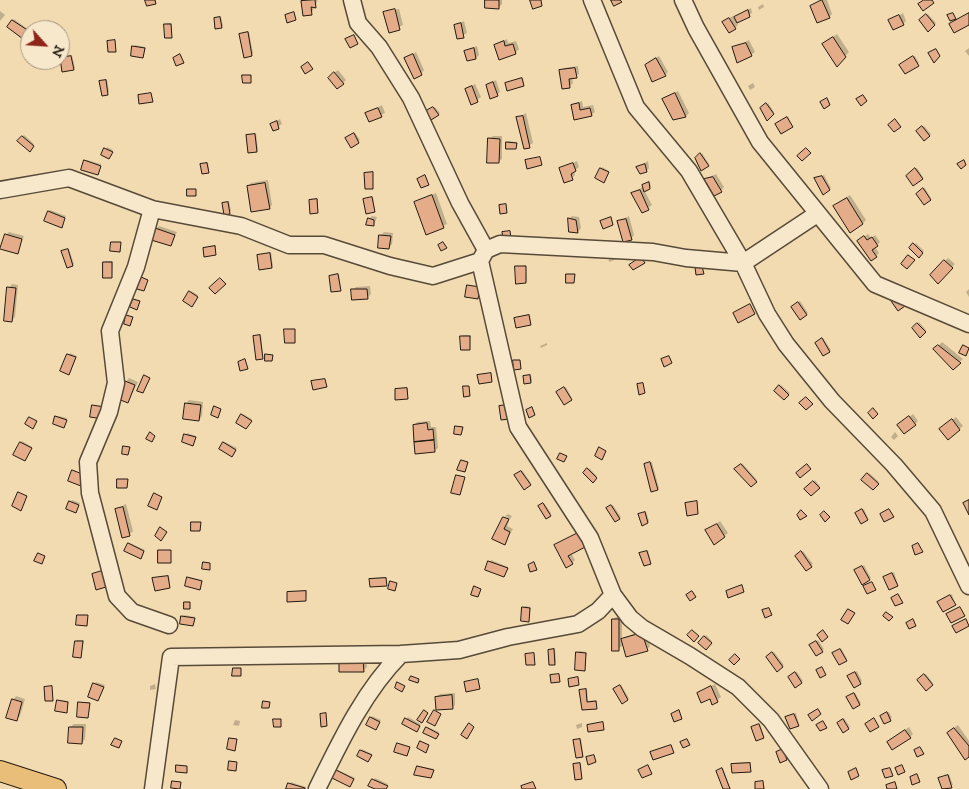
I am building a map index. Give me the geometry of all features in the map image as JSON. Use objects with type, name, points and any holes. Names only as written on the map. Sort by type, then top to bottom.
[{"type":"main road","points":[[0,771],[56,789]]},
{"type":"street","points":[[352,0],[358,23],[379,47],[411,98],[483,255],[518,427],[590,538],[612,595],[630,618],[642,628],[738,687],[771,720],[820,789]]},
{"type":"street","points":[[592,0],[636,107],[689,172],[743,263],[767,314],[786,344],[832,401],[894,465],[933,511],[969,586]]},
{"type":"street","points":[[683,0],[696,28],[760,142],[875,284],[969,324]]},
{"type":"street","points":[[0,190],[68,178],[152,209],[241,226],[289,245],[324,245],[390,266],[433,276],[483,255],[500,244],[653,252],[686,258],[743,263],[817,214]]},
{"type":"street","points":[[152,209],[136,267],[110,331],[116,382],[109,412],[88,462],[90,492],[117,596],[132,612],[168,625]]},
{"type":"street","points":[[153,789],[171,657],[401,654],[458,650],[508,637],[578,624],[598,611],[612,595]]},
{"type":"street","points":[[317,789],[334,754],[382,673],[401,654]]},
{"type":"building","points":[[145,0],[155,0],[156,4],[147,6]]},
{"type":"building","points":[[315,0],[316,8],[311,7],[312,15],[303,16],[301,1]]},
{"type":"building","points":[[485,0],[499,0],[499,9],[485,8]]},
{"type":"building","points":[[530,0],[541,0],[542,6],[533,9]]},
{"type":"building","points":[[611,0],[620,0],[622,2],[614,6]]},
{"type":"building","points":[[822,0],[830,18],[817,23],[810,6]]},
{"type":"building","points":[[924,0],[932,0],[934,3],[923,11],[918,4]]},
{"type":"building","points":[[395,9],[400,30],[389,33],[383,12]]},
{"type":"building","points":[[748,10],[750,17],[737,23],[734,17]]},
{"type":"building","points":[[294,12],[296,20],[287,23],[285,15]]},
{"type":"building","points":[[953,13],[956,19],[950,21],[947,15]]},
{"type":"building","points":[[969,13],[969,25],[954,33],[949,24]]},
{"type":"building","points":[[926,14],[935,25],[928,32],[919,20]]},
{"type":"building","points":[[899,15],[904,25],[893,30],[888,20]]},
{"type":"building","points":[[220,17],[222,28],[215,29],[214,18]]},
{"type":"building","points":[[729,18],[736,29],[729,33],[722,22]]},
{"type":"building","points":[[12,20],[20,25],[20,37],[7,27]]},
{"type":"building","points":[[461,23],[464,38],[457,39],[454,25]]},
{"type":"building","points":[[164,24],[171,24],[172,38],[165,38]]},
{"type":"building","points":[[248,32],[252,56],[244,58],[239,34]]},
{"type":"building","points":[[354,35],[358,44],[350,48],[345,39]]},
{"type":"building","points":[[833,37],[846,57],[837,67],[822,44]]},
{"type":"building","points":[[115,40],[116,52],[108,52],[107,41]]},
{"type":"building","points":[[504,41],[505,46],[513,44],[516,54],[499,60],[494,45]]},
{"type":"building","points":[[746,43],[752,56],[737,63],[732,47]]},
{"type":"building","points":[[132,46],[145,48],[143,58],[131,56]]},
{"type":"building","points":[[474,48],[476,59],[467,61],[464,51]]},
{"type":"building","points":[[936,49],[940,56],[934,63],[928,53]]},
{"type":"building","points":[[180,54],[184,63],[176,66],[173,58]]},
{"type":"building","points":[[413,54],[422,75],[414,79],[404,58]]},
{"type":"building","points":[[70,56],[74,70],[62,72],[62,70],[70,70]]},
{"type":"building","points":[[913,56],[919,66],[905,74],[899,65]]},
{"type":"building","points":[[656,58],[666,76],[652,82],[645,65]]},
{"type":"building","points":[[308,62],[313,69],[305,74],[301,67]]},
{"type":"building","points":[[575,68],[577,78],[569,79],[570,88],[562,89],[559,70]]},
{"type":"building","points":[[334,72],[344,84],[337,89],[328,78]]},
{"type":"building","points":[[242,75],[251,75],[251,83],[243,83]]},
{"type":"building","points":[[522,78],[524,86],[507,91],[505,83]]},
{"type":"building","points":[[106,80],[108,95],[102,96],[99,81]]},
{"type":"building","points":[[493,82],[498,96],[490,99],[486,85]]},
{"type":"building","points":[[472,86],[478,102],[471,105],[465,89]]},
{"type":"building","points":[[151,93],[153,102],[139,104],[138,95]]},
{"type":"building","points":[[675,93],[686,117],[673,120],[662,99]]},
{"type":"building","points":[[863,95],[867,101],[861,106],[856,99]]},
{"type":"building","points":[[827,98],[830,105],[824,109],[820,102]]},
{"type":"building","points":[[579,103],[580,110],[590,108],[592,116],[574,120],[571,105]]},
{"type":"building","points":[[766,103],[774,114],[767,121],[760,108]]},
{"type":"building","points":[[433,107],[439,115],[431,120],[426,111]]},
{"type":"building","points":[[378,108],[382,117],[369,122],[365,113]]},
{"type":"building","points":[[523,116],[530,148],[524,149],[516,117]]},
{"type":"building","points":[[787,117],[793,127],[781,134],[775,124]]},
{"type":"building","points":[[895,119],[901,127],[894,132],[888,125]]},
{"type":"building","points":[[277,121],[279,129],[273,131],[270,124]]},
{"type":"building","points":[[922,126],[930,136],[924,141],[916,131]]},
{"type":"building","points":[[354,133],[359,143],[351,148],[345,138]]},
{"type":"building","points":[[255,134],[257,152],[248,153],[246,135]]},
{"type":"building","points":[[22,136],[34,146],[30,152],[17,141]]},
{"type":"building","points":[[488,138],[500,139],[499,163],[487,163]]},
{"type":"building","points":[[506,142],[517,143],[516,149],[506,149]]},
{"type":"building","points":[[104,148],[113,152],[109,159],[101,155]]},
{"type":"building","points":[[806,148],[811,153],[802,161],[797,156]]},
{"type":"building","points":[[700,153],[709,166],[701,171],[695,158]]},
{"type":"building","points":[[540,157],[542,165],[527,169],[525,160]]},
{"type":"building","points":[[84,160],[101,166],[98,175],[81,170]]},
{"type":"building","points":[[964,160],[966,165],[961,169],[957,164]]},
{"type":"building","points":[[207,163],[209,173],[202,174],[200,164]]},
{"type":"building","points":[[573,163],[576,171],[571,174],[573,180],[564,183],[559,168]]},
{"type":"building","points":[[645,164],[647,172],[640,174],[636,167]]},
{"type":"building","points":[[600,168],[609,172],[604,183],[595,178]]},
{"type":"building","points":[[915,168],[923,179],[913,186],[906,176]]},
{"type":"building","points":[[373,172],[373,189],[365,189],[364,173]]},
{"type":"building","points":[[425,175],[429,185],[421,188],[417,179]]},
{"type":"building","points":[[822,176],[830,190],[823,195],[814,178]]},
{"type":"building","points":[[713,177],[722,192],[714,196],[704,179]]},
{"type":"building","points":[[649,182],[650,189],[644,192],[642,185]]},
{"type":"building","points":[[265,183],[270,209],[251,212],[247,186]]},
{"type":"building","points":[[923,188],[931,200],[924,205],[916,194]]},
{"type":"building","points":[[187,189],[196,189],[196,196],[187,196]]},
{"type":"building","points":[[640,190],[649,210],[642,213],[631,193]]},
{"type":"building","points":[[432,195],[444,228],[426,235],[414,202]]},
{"type":"building","points":[[372,197],[375,212],[366,214],[363,199]]},
{"type":"building","points":[[847,198],[863,224],[850,233],[833,206]]},
{"type":"building","points":[[317,199],[318,213],[310,214],[309,200]]},
{"type":"building","points":[[228,202],[230,214],[224,215],[222,203]]},
{"type":"building","points":[[506,204],[507,213],[500,214],[499,205]]},
{"type":"building","points":[[48,211],[65,218],[62,228],[44,221]]},
{"type":"building","points":[[611,217],[613,225],[603,229],[600,221]]},
{"type":"building","points":[[368,218],[374,220],[374,226],[366,225]]},
{"type":"building","points":[[568,218],[576,220],[578,233],[569,232]]},
{"type":"building","points":[[626,219],[632,240],[623,242],[617,221]]},
{"type":"building","points":[[155,228],[175,235],[171,246],[151,240]]},
{"type":"building","points":[[510,231],[511,238],[503,239],[502,232]]},
{"type":"building","points":[[5,234],[22,239],[18,254],[0,249]]},
{"type":"building","points":[[379,235],[391,236],[389,249],[378,248]]},
{"type":"building","points":[[864,236],[867,240],[872,237],[878,246],[872,250],[877,257],[871,261],[857,241]]},
{"type":"building","points":[[111,242],[121,242],[120,252],[110,251]]},
{"type":"building","points":[[443,242],[447,248],[441,251],[438,245]]},
{"type":"building","points":[[913,243],[923,253],[919,258],[909,248]]},
{"type":"building","points":[[215,246],[216,255],[204,257],[203,248]]},
{"type":"building","points":[[68,249],[73,266],[67,268],[61,251]]},
{"type":"building","points":[[270,253],[272,268],[259,270],[257,255]]},
{"type":"building","points":[[908,255],[915,260],[907,269],[901,264]]},
{"type":"building","points":[[641,257],[645,263],[633,270],[629,265]]},
{"type":"building","points":[[944,260],[953,268],[938,284],[930,275]]},
{"type":"building","points":[[103,262],[112,262],[112,278],[103,278]]},
{"type":"building","points":[[515,266],[526,266],[526,283],[516,284]]},
{"type":"building","points":[[702,266],[704,274],[696,275],[695,267]]},
{"type":"building","points":[[338,274],[341,291],[331,292],[329,276]]},
{"type":"building","points":[[566,274],[575,274],[574,283],[566,283]]},
{"type":"building","points":[[141,277],[148,280],[144,291],[137,289]]},
{"type":"building","points":[[220,278],[226,284],[215,294],[209,288]]},
{"type":"building","points":[[467,285],[480,287],[478,299],[465,297]]},
{"type":"building","points":[[7,287],[16,288],[12,322],[4,321]]},
{"type":"building","points":[[351,289],[367,289],[368,299],[352,300]]},
{"type":"building","points":[[189,291],[198,297],[192,307],[183,301]]},
{"type":"building","points":[[897,295],[905,306],[898,311],[891,301]]},
{"type":"building","points":[[133,299],[140,301],[137,310],[130,307]]},
{"type":"building","points":[[798,302],[807,315],[800,320],[791,307]]},
{"type":"building","points":[[750,304],[755,314],[738,323],[733,313]]},
{"type":"building","points":[[126,315],[133,317],[130,326],[124,324]]},
{"type":"building","points":[[529,315],[531,325],[516,328],[514,318]]},
{"type":"building","points":[[917,323],[926,332],[920,338],[912,328]]},
{"type":"building","points":[[284,329],[295,329],[295,343],[285,343]]},
{"type":"building","points":[[260,335],[263,359],[256,360],[253,336]]},
{"type":"building","points":[[460,336],[470,336],[470,350],[461,350]]},
{"type":"building","points":[[822,338],[830,352],[823,356],[815,343]]},
{"type":"building","points":[[938,345],[961,363],[953,370],[933,349]]},
{"type":"building","points":[[963,345],[969,348],[966,356],[959,353]]},
{"type":"building","points":[[67,354],[76,357],[69,375],[60,371]]},
{"type":"building","points":[[265,354],[273,355],[272,361],[265,361]]},
{"type":"building","points":[[669,356],[672,363],[664,367],[661,359]]},
{"type":"building","points":[[245,359],[248,369],[240,371],[238,362]]},
{"type":"building","points":[[513,360],[520,360],[521,369],[514,370]]},
{"type":"building","points":[[491,373],[492,382],[479,384],[477,375]]},
{"type":"building","points":[[144,375],[150,378],[143,393],[137,391]]},
{"type":"building","points":[[530,375],[531,383],[524,384],[523,376]]},
{"type":"building","points":[[325,379],[327,387],[313,390],[311,381]]},
{"type":"building","points":[[125,381],[135,385],[128,403],[118,399]]},
{"type":"building","points":[[643,383],[645,393],[639,395],[637,384]]},
{"type":"building","points":[[779,385],[789,395],[784,400],[774,391]]},
{"type":"building","points":[[463,386],[469,386],[470,396],[464,397]]},
{"type":"building","points":[[564,387],[572,400],[564,405],[556,392]]},
{"type":"building","points":[[407,388],[408,399],[395,400],[395,389]]},
{"type":"building","points":[[806,397],[813,404],[806,410],[799,403]]},
{"type":"building","points":[[185,403],[201,405],[199,421],[183,419]]},
{"type":"building","points":[[92,405],[105,407],[103,419],[90,417]]},
{"type":"building","points":[[507,405],[509,419],[501,420],[499,406]]},
{"type":"building","points":[[214,406],[221,409],[218,418],[211,415]]},
{"type":"building","points":[[532,407],[535,415],[529,418],[526,410]]},
{"type":"building","points":[[873,408],[878,414],[873,419],[868,413]]},
{"type":"building","points":[[241,414],[252,421],[246,429],[236,423]]},
{"type":"building","points":[[55,416],[67,420],[64,428],[53,424]]},
{"type":"building","points":[[909,416],[916,425],[904,434],[897,425]]},
{"type":"building","points":[[29,417],[37,421],[33,429],[25,424]]},
{"type":"building","points":[[952,419],[960,430],[948,440],[939,429]]},
{"type":"building","points":[[427,423],[428,430],[433,429],[434,440],[414,442],[413,425]]},
{"type":"building","points":[[455,426],[463,427],[461,435],[454,434]]},
{"type":"building","points":[[150,432],[155,436],[152,442],[146,439]]},
{"type":"building","points":[[184,434],[196,437],[193,446],[182,442]]},
{"type":"building","points":[[434,440],[435,452],[415,454],[414,442]]},
{"type":"building","points":[[20,442],[32,448],[25,461],[13,455]]},
{"type":"building","points":[[223,442],[236,450],[232,457],[219,449]]},
{"type":"building","points":[[123,446],[130,447],[128,455],[122,454]]},
{"type":"building","points":[[599,447],[606,451],[602,460],[595,456]]},
{"type":"building","points":[[560,453],[567,456],[564,462],[557,459]]},
{"type":"building","points":[[461,460],[468,462],[465,472],[457,470]]},
{"type":"building","points":[[650,462],[658,490],[651,492],[644,464]]},
{"type":"building","points":[[741,464],[757,482],[751,487],[734,469]]},
{"type":"building","points":[[807,464],[811,469],[800,478],[796,473]]},
{"type":"building","points":[[587,468],[597,478],[593,483],[583,473]]},
{"type":"building","points":[[72,470],[85,475],[81,486],[68,481]]},
{"type":"building","points":[[521,471],[531,485],[524,490],[514,475]]},
{"type":"building","points":[[867,473],[879,484],[873,490],[861,480]]},
{"type":"building","points":[[456,475],[465,477],[460,495],[451,493]]},
{"type":"building","points":[[117,479],[128,479],[127,488],[117,488]]},
{"type":"building","points":[[813,481],[820,488],[811,496],[804,489]]},
{"type":"building","points":[[18,492],[27,496],[21,511],[12,506]]},
{"type":"building","points":[[154,493],[162,497],[157,510],[148,506]]},
{"type":"building","points":[[969,500],[969,515],[963,503]]},
{"type":"building","points":[[69,501],[79,505],[76,513],[66,509]]},
{"type":"building","points":[[697,501],[698,514],[687,516],[685,503]]},
{"type":"building","points":[[543,503],[551,516],[546,519],[538,506]]},
{"type":"building","points":[[611,505],[620,519],[615,522],[606,508]]},
{"type":"building","points":[[123,507],[130,536],[122,538],[115,509]]},
{"type":"building","points":[[862,509],[868,520],[861,524],[855,513]]},
{"type":"building","points":[[889,509],[894,517],[884,522],[880,514]]},
{"type":"building","points":[[801,510],[807,516],[800,520],[797,515]]},
{"type":"building","points":[[824,511],[830,517],[825,522],[820,515]]},
{"type":"building","points":[[645,512],[648,523],[642,526],[638,514]]},
{"type":"building","points":[[503,517],[509,519],[504,529],[510,532],[505,545],[492,539]]},
{"type":"building","points":[[191,522],[201,522],[200,531],[191,531]]},
{"type":"building","points":[[717,524],[725,537],[714,545],[705,530]]},
{"type":"building","points":[[160,527],[167,532],[161,541],[155,536]]},
{"type":"building","points":[[582,531],[589,545],[568,556],[573,564],[566,568],[554,545]]},
{"type":"building","points":[[128,543],[144,551],[141,559],[124,551]]},
{"type":"building","points":[[918,543],[923,552],[915,555],[912,546]]},
{"type":"building","points":[[158,550],[171,550],[171,563],[158,563]]},
{"type":"building","points":[[647,551],[651,564],[644,566],[639,553]]},
{"type":"building","points":[[801,551],[812,567],[806,571],[795,556]]},
{"type":"building","points":[[38,553],[45,556],[42,564],[34,561]]},
{"type":"building","points":[[488,561],[508,568],[504,577],[485,570]]},
{"type":"building","points":[[203,562],[210,563],[210,570],[202,569]]},
{"type":"building","points":[[534,562],[537,570],[530,572],[528,565]]},
{"type":"building","points":[[862,566],[870,580],[862,585],[854,570]]},
{"type":"building","points":[[102,571],[106,587],[96,590],[92,574]]},
{"type":"building","points":[[892,573],[898,586],[889,590],[883,577]]},
{"type":"building","points":[[168,576],[170,588],[155,591],[152,578]]},
{"type":"building","points":[[187,577],[202,581],[200,590],[185,586]]},
{"type":"building","points":[[386,578],[387,586],[370,587],[369,579]]},
{"type":"building","points":[[390,581],[397,583],[395,591],[388,589]]},
{"type":"building","points":[[872,582],[876,590],[867,594],[863,586]]},
{"type":"building","points":[[742,585],[744,592],[728,598],[726,591]]},
{"type":"building","points":[[474,586],[481,589],[478,597],[471,595]]},
{"type":"building","points":[[306,591],[306,601],[287,602],[287,592]]},
{"type":"building","points":[[692,591],[696,597],[690,601],[686,595]]},
{"type":"building","points":[[898,594],[903,603],[895,606],[891,598]]},
{"type":"building","points":[[950,595],[956,605],[943,612],[937,602]]},
{"type":"building","points":[[184,602],[190,602],[190,609],[184,609]]},
{"type":"building","points":[[522,607],[530,608],[529,622],[521,621]]},
{"type":"building","points":[[960,607],[965,616],[951,623],[946,614]]},
{"type":"building","points":[[769,608],[772,615],[765,618],[762,610]]},
{"type":"building","points":[[848,609],[855,613],[848,624],[841,620]]},
{"type":"building","points":[[886,612],[893,617],[889,621],[883,616]]},
{"type":"building","points":[[77,615],[88,615],[87,626],[76,625]]},
{"type":"building","points":[[181,616],[195,618],[193,626],[180,624]]},
{"type":"building","points":[[612,619],[619,619],[619,651],[612,651]]},
{"type":"building","points":[[913,619],[916,626],[909,629],[906,623]]},
{"type":"building","points":[[966,619],[969,626],[956,633],[952,626]]},
{"type":"building","points":[[692,630],[699,636],[694,642],[687,635]]},
{"type":"building","points":[[823,630],[828,637],[822,642],[817,635]]},
{"type":"building","points":[[642,633],[648,651],[626,657],[621,639]]},
{"type":"building","points":[[704,636],[712,643],[706,650],[698,643]]},
{"type":"building","points":[[75,641],[83,641],[81,658],[73,657]]},
{"type":"building","points":[[816,641],[823,652],[816,656],[809,645]]},
{"type":"building","points":[[554,649],[555,665],[549,665],[548,650]]},
{"type":"building","points":[[840,649],[847,661],[839,665],[832,653]]},
{"type":"building","points":[[576,652],[586,653],[585,671],[575,670]]},
{"type":"building","points":[[772,652],[783,667],[777,672],[766,657]]},
{"type":"building","points":[[534,653],[535,665],[526,665],[525,654]]},
{"type":"building","points":[[735,654],[740,659],[734,665],[729,660]]},
{"type":"building","points":[[363,660],[364,672],[339,672],[339,661]]},
{"type":"building","points":[[822,667],[826,675],[820,678],[816,670]]},
{"type":"building","points":[[233,668],[241,668],[241,676],[232,676]]},
{"type":"building","points":[[795,672],[802,683],[795,688],[788,677]]},
{"type":"building","points":[[855,672],[861,684],[854,688],[847,676]]},
{"type":"building","points":[[559,674],[560,682],[551,683],[550,675]]},
{"type":"building","points":[[924,674],[933,685],[926,691],[917,680]]},
{"type":"building","points":[[411,676],[419,679],[418,683],[409,680]]},
{"type":"building","points":[[578,677],[579,685],[569,687],[568,679]]},
{"type":"building","points":[[478,679],[480,689],[466,692],[464,682]]},
{"type":"building","points":[[397,682],[405,686],[402,692],[395,688]]},
{"type":"building","points":[[93,683],[104,687],[98,701],[88,697]]},
{"type":"building","points":[[620,685],[628,700],[622,704],[613,689]]},
{"type":"building","points":[[52,686],[53,701],[45,701],[44,687]]},
{"type":"building","points":[[711,686],[718,702],[712,705],[710,699],[701,703],[697,693]]},
{"type":"building","points":[[586,689],[587,702],[596,701],[597,709],[582,710],[579,690]]},
{"type":"building","points":[[854,693],[860,705],[853,709],[846,697]]},
{"type":"building","points":[[452,695],[453,709],[436,710],[435,697]]},
{"type":"building","points":[[12,699],[22,702],[17,721],[6,718]]},
{"type":"building","points":[[57,700],[68,702],[67,713],[55,711]]},
{"type":"building","points":[[263,701],[270,702],[269,708],[262,708]]},
{"type":"building","points":[[78,702],[90,703],[88,718],[77,717]]},
{"type":"building","points":[[818,709],[821,714],[812,721],[808,715]]},
{"type":"building","points":[[424,710],[428,713],[422,723],[417,720]]},
{"type":"building","points":[[434,710],[441,714],[435,726],[427,722]]},
{"type":"building","points":[[679,710],[682,719],[674,722],[671,714]]},
{"type":"building","points":[[887,712],[891,721],[884,724],[880,716]]},
{"type":"building","points":[[326,713],[327,726],[321,727],[320,714]]},
{"type":"building","points":[[794,714],[799,726],[790,729],[785,717]]},
{"type":"building","points":[[370,717],[380,722],[376,730],[366,725]]},
{"type":"building","points":[[405,718],[420,726],[417,732],[402,724]]},
{"type":"building","points":[[874,718],[879,727],[870,732],[865,724]]},
{"type":"building","points":[[273,719],[281,719],[281,727],[274,727]]},
{"type":"building","points":[[843,719],[849,729],[843,733],[837,723]]},
{"type":"building","points":[[823,721],[827,728],[820,731],[816,725]]},
{"type":"building","points":[[603,722],[604,730],[588,732],[587,725]]},
{"type":"building","points":[[469,723],[474,727],[467,739],[461,735]]},
{"type":"building","points":[[759,724],[764,738],[756,741],[751,727]]},
{"type":"building","points":[[69,727],[83,727],[82,744],[68,743]]},
{"type":"building","points":[[426,727],[439,734],[436,739],[423,733]]},
{"type":"building","points":[[954,728],[969,746],[969,757],[965,760],[947,733]]},
{"type":"building","points":[[905,730],[911,738],[892,750],[887,742]]},
{"type":"building","points":[[115,738],[122,741],[119,748],[111,745]]},
{"type":"building","points":[[229,738],[237,739],[235,751],[227,749]]},
{"type":"building","points":[[580,739],[583,757],[576,758],[573,740]]},
{"type":"building","points":[[687,739],[690,745],[683,748],[680,742]]},
{"type":"building","points":[[420,741],[429,745],[426,753],[417,748]]},
{"type":"building","points":[[397,743],[410,747],[407,756],[394,752]]},
{"type":"building","points":[[671,745],[674,753],[653,760],[650,752]]},
{"type":"building","points":[[920,747],[924,754],[917,757],[914,750]]},
{"type":"building","points":[[783,749],[787,760],[780,763],[776,752]]},
{"type":"building","points":[[360,750],[372,755],[368,762],[357,756]]},
{"type":"building","points":[[594,755],[596,762],[588,765],[586,757]]},
{"type":"building","points":[[229,761],[237,762],[236,771],[228,770]]},
{"type":"building","points":[[580,763],[582,779],[575,780],[573,764]]},
{"type":"building","points":[[750,763],[751,772],[732,773],[731,764]]},
{"type":"building","points":[[176,765],[187,766],[187,773],[176,772]]},
{"type":"building","points":[[648,765],[652,774],[642,778],[638,770]]},
{"type":"building","points":[[902,765],[905,772],[898,775],[895,768]]},
{"type":"building","points":[[417,766],[434,770],[431,778],[414,775]]},
{"type":"building","points":[[722,768],[730,789],[723,789],[716,771]]},
{"type":"building","points":[[856,768],[859,776],[851,780],[848,772]]},
{"type":"building","points":[[890,768],[893,776],[885,778],[882,770]]},
{"type":"building","points":[[336,770],[354,779],[350,787],[332,778]]},
{"type":"building","points":[[917,774],[920,782],[912,785],[910,777]]},
{"type":"building","points":[[948,775],[952,788],[942,789],[938,778]]},
{"type":"building","points":[[372,779],[388,786],[386,789],[375,789],[368,786]]},
{"type":"building","points":[[172,781],[181,782],[180,789],[171,788]]},
{"type":"building","points":[[763,781],[764,789],[755,789],[755,782]]},
{"type":"building","points":[[533,782],[536,789],[522,789],[521,786]]},
{"type":"building","points":[[895,782],[897,789],[887,789],[886,785]]},
{"type":"building","points":[[288,783],[305,788],[305,789],[286,789]]}]
